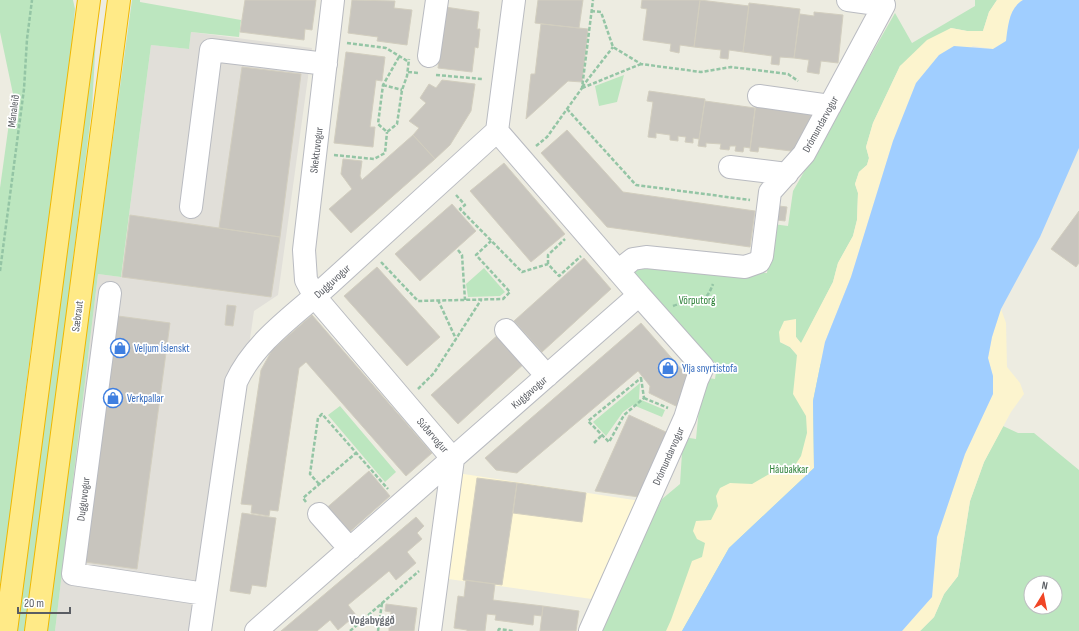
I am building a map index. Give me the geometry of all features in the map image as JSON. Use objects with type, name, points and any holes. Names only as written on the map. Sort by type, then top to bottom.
[{"type":"highway","points":[[6,631],[89,0]]},
{"type":"highway","name":"Sæbraut","points":[[36,631],[119,0]]},
{"type":"street","points":[[78,0],[85,28]]},
{"type":"street","name":"Skektuvogur","points":[[315,297],[306,280],[304,250],[334,0]]},
{"type":"street","points":[[423,65],[436,0]]},
{"type":"street","points":[[514,0],[497,131],[521,159],[575,234],[618,271],[639,295]]},
{"type":"street","name":"Drómundarvogur","points":[[618,271],[633,259],[646,257],[745,268],[759,262],[762,256],[770,192],[804,154],[884,5],[848,0]]},
{"type":"street","points":[[191,207],[211,50],[326,64]]},
{"type":"street","points":[[759,96],[830,106]]},
{"type":"street","name":"Dugguvogur","points":[[200,631],[204,594],[236,382],[244,367],[274,331],[315,297],[497,131]]},
{"type":"street","points":[[730,167],[786,174]]},
{"type":"street","name":"Dugguvogur","points":[[110,293],[73,574],[204,594]]},
{"type":"street","name":"Drómundarvogur","points":[[590,631],[675,413],[697,380],[703,367],[639,295]]},
{"type":"street","name":"Kuggavogur","points":[[256,631],[639,295]]},
{"type":"street","name":"Súðarvogur","points":[[315,297],[453,459],[430,631]]},
{"type":"street","points":[[506,330],[547,376]]},
{"type":"street","points":[[315,510],[350,549]]},
{"type":"path","name":"Mánaleið","points":[[0,271],[24,89],[27,39],[32,0]]},
{"type":"path","points":[[582,88],[592,0]]},
{"type":"path","points":[[591,11],[601,12],[613,47],[641,64],[701,72],[731,67],[788,74],[802,83]]},
{"type":"path","points":[[346,43],[386,48],[409,62],[482,79]]},
{"type":"path","points":[[521,159],[547,137],[613,47]]},
{"type":"path","points":[[387,132],[378,124],[383,85],[399,57]]},
{"type":"path","points":[[331,154],[374,159],[385,153],[387,132],[397,124],[402,90],[408,72],[409,62]]},
{"type":"path","points":[[582,88],[641,64]]},
{"type":"path","points":[[408,72],[423,65]]},
{"type":"path","points":[[383,85],[402,90]]},
{"type":"path","points":[[567,109],[636,185],[769,203]]},
{"type":"path","points":[[453,192],[465,205],[460,210],[522,272],[548,264]]},
{"type":"path","points":[[377,258],[418,301],[503,299],[510,292],[476,255],[491,241]]},
{"type":"path","points":[[563,241],[548,255],[548,264],[559,276],[582,255],[577,249]]},
{"type":"path","points":[[458,250],[462,255],[465,300]]},
{"type":"path","points":[[659,318],[677,304],[702,302],[707,297],[713,285],[716,264]]},
{"type":"path","points":[[438,300],[456,339]]},
{"type":"path","points":[[404,402],[434,373],[481,300]]},
{"type":"path","points":[[642,378],[644,398],[624,415],[609,442],[588,422],[642,378]]},
{"type":"path","points":[[644,398],[675,413]]},
{"type":"path","points":[[319,484],[310,474],[318,418],[322,414],[387,489]]},
{"type":"path","points":[[594,443],[602,435]]},
{"type":"path","points":[[315,510],[303,498],[356,453]]},
{"type":"path","points":[[350,631],[417,572]]},
{"type":"path","points":[[378,631],[382,603]]},
{"type":"path","points":[[498,631],[499,629],[513,631]]},
{"type":"shaded area","points":[[191,32],[312,48],[278,295],[254,311],[208,631],[55,631],[98,274],[121,277],[151,45],[189,49]]},
{"type":"shaded area","points":[[457,473],[647,502],[599,600],[441,578]]},
{"type":"green space","points":[[0,0],[73,0],[75,9],[61,140],[30,356],[0,587],[0,188],[13,94],[0,32]]},
{"type":"green space","points":[[132,0],[140,0],[140,2],[241,20],[239,37],[191,32],[189,49],[151,45],[121,277],[98,274],[55,631],[47,631],[78,392]]},
{"type":"green space","points":[[975,0],[997,0],[989,12],[983,31],[967,31],[951,28],[900,66],[873,123],[866,147],[869,158],[867,165],[859,172],[855,184],[858,193],[857,220],[853,236],[838,263],[833,282],[801,344],[796,337],[780,342],[790,347],[797,355],[930,405],[789,631],[596,631],[662,499],[680,484],[683,437],[696,439],[702,377],[715,379],[717,365],[628,274],[644,265],[767,273],[773,224],[788,226],[793,191],[895,13],[912,43],[975,6]]},
{"type":"green space","points":[[91,34],[96,36],[92,108],[32,610],[28,631],[16,631]]},
{"type":"green space","points":[[624,75],[617,102],[599,106],[595,86]]},
{"type":"green space","points":[[484,268],[505,292],[500,296],[468,297],[466,284]]},
{"type":"green space","points":[[640,383],[639,399],[665,410],[662,417],[633,405],[623,412],[606,436],[593,422]]},
{"type":"green space","points":[[340,406],[396,472],[385,482],[328,415]]},
{"type":"green space","points":[[1003,426],[1018,433],[1034,433],[1079,470],[1079,631],[920,631],[934,617],[944,594],[958,576],[970,501],[984,462]]},
{"type":"sand","points":[[997,0],[1023,0],[1018,3],[1010,18],[1007,41],[993,49],[973,46],[916,83],[893,141],[851,277],[825,342],[813,401],[814,468],[729,548],[682,631],[666,631],[692,561],[702,557],[705,543],[697,539],[693,531],[696,521],[711,520],[718,506],[716,496],[720,488],[730,483],[752,484],[781,467],[794,467],[801,456],[807,433],[806,416],[793,394],[797,355],[790,347],[780,342],[779,332],[784,321],[796,319],[796,337],[801,343],[833,282],[838,263],[853,236],[857,220],[858,193],[855,184],[859,172],[867,165],[869,158],[866,147],[873,123],[900,66],[927,40],[951,28],[967,31],[983,31],[989,12]]},
{"type":"sand","points":[[1001,309],[1006,323],[1007,367],[1020,383],[1024,394],[1011,412],[984,462],[970,501],[958,576],[944,594],[934,617],[920,631],[902,631],[932,597],[937,537],[965,454],[993,394],[993,376],[988,358],[992,337]]},
{"type":"water","points":[[1023,0],[1079,0],[1079,148],[1040,237],[1001,309],[992,337],[988,358],[993,376],[993,394],[965,454],[937,537],[932,597],[902,631],[682,631],[729,548],[814,468],[813,401],[825,342],[851,277],[893,141],[916,83],[939,55],[954,46],[993,49],[1006,41],[1012,13],[1018,3]]},
{"type":"building","points":[[245,0],[316,0],[312,30],[305,29],[304,40],[240,32]]},
{"type":"building","points":[[352,0],[395,1],[394,8],[412,10],[407,45],[377,41],[378,37],[348,33]]},
{"type":"building","points":[[538,0],[583,0],[579,28],[535,23]]},
{"type":"building","points":[[642,0],[700,0],[694,47],[680,45],[679,53],[670,51],[671,44],[643,40],[647,9],[641,8]]},
{"type":"building","points":[[700,0],[749,6],[743,52],[729,50],[728,59],[720,58],[721,50],[694,47]]},
{"type":"building","points":[[749,3],[800,9],[794,58],[780,57],[779,65],[771,64],[772,56],[743,52]]},
{"type":"building","points":[[445,7],[479,12],[477,29],[480,29],[478,48],[475,47],[472,72],[438,68]]},
{"type":"building","points":[[814,12],[843,15],[838,63],[821,61],[819,74],[807,72],[809,60],[794,58],[800,14],[814,16]]},
{"type":"building","points":[[541,24],[588,29],[582,82],[568,81],[526,119],[531,74],[535,74]]},
{"type":"building","points":[[346,52],[385,57],[382,81],[376,80],[370,127],[375,127],[373,147],[334,143]]},
{"type":"building","points":[[242,67],[301,74],[280,237],[219,228]]},
{"type":"building","points":[[442,80],[475,84],[471,111],[450,145],[435,159],[413,135],[419,128],[409,121],[426,103],[420,98],[429,84],[436,88]]},
{"type":"building","points":[[649,91],[705,99],[699,139],[693,138],[693,143],[685,142],[686,137],[678,136],[678,141],[670,140],[670,135],[656,133],[656,138],[648,137],[653,102],[647,101]]},
{"type":"building","points":[[705,101],[755,108],[750,148],[744,147],[743,152],[735,151],[736,146],[730,146],[729,150],[720,149],[721,144],[706,143],[706,147],[698,146]]},
{"type":"building","points":[[756,103],[821,111],[799,152],[759,147],[758,152],[750,151]]},
{"type":"building","points":[[567,130],[623,192],[755,211],[750,247],[607,227],[541,153]]},
{"type":"building","points":[[413,135],[435,159],[351,233],[329,209],[352,189],[341,174],[343,159],[362,161],[360,176],[362,180]]},
{"type":"building","points":[[504,163],[565,234],[531,262],[470,191]]},
{"type":"building","points":[[452,204],[476,231],[420,281],[395,254]]},
{"type":"building","points":[[779,206],[787,207],[785,221],[777,220]]},
{"type":"building","points":[[1079,211],[1079,263],[1076,267],[1051,249]]},
{"type":"building","points":[[130,215],[280,237],[271,297],[122,277]]},
{"type":"building","points":[[584,258],[611,289],[542,352],[514,321]]},
{"type":"building","points":[[377,267],[440,337],[407,366],[344,296]]},
{"type":"building","points":[[227,305],[236,306],[233,326],[225,325]]},
{"type":"building","points":[[312,315],[432,453],[406,476],[306,362],[299,368],[278,511],[270,510],[269,516],[251,513],[252,505],[241,504],[261,370],[272,350]]},
{"type":"building","points":[[118,316],[170,323],[137,569],[85,562]]},
{"type":"building","points":[[641,323],[690,379],[678,407],[649,393],[650,386],[638,371],[517,473],[496,470],[485,458]]},
{"type":"building","points":[[500,333],[526,362],[458,424],[431,395]]},
{"type":"building","points":[[629,415],[668,433],[639,497],[595,491]]},
{"type":"building","points":[[369,471],[390,496],[345,536],[323,511]]},
{"type":"building","points":[[477,478],[517,483],[502,585],[463,580]]},
{"type":"building","points":[[517,483],[586,493],[582,522],[513,513]]},
{"type":"building","points":[[242,513],[276,518],[266,587],[252,585],[250,594],[230,591]]},
{"type":"building","points":[[416,517],[424,526],[417,533],[422,539],[407,552],[416,563],[396,580],[389,571],[348,605],[356,615],[338,630],[330,620],[317,631],[281,631]]},
{"type":"building","points":[[466,580],[495,584],[493,600],[543,606],[542,616],[534,615],[533,625],[495,620],[496,615],[487,614],[485,631],[467,631],[454,628],[458,596],[464,597]]},
{"type":"building","points":[[386,604],[417,608],[414,631],[389,631],[389,626],[383,626],[384,618],[390,619],[391,612],[385,611]]},
{"type":"building","points":[[543,606],[579,611],[576,631],[540,631]]},
{"type":"place","name":"Veljum Íslenskt","points":[[120,348]]},
{"type":"place","name":"Ylja snyrtistofa","points":[[668,368]]},
{"type":"place","name":"Verkpallar","points":[[113,398]]},
{"type":"district","name":"Vogabyggð","points":[[372,620]]},
{"type":"park label","name":"Vörputorg","points":[[697,300]]},
{"type":"park label","name":"Háubakkar","points":[[789,469]]}]
